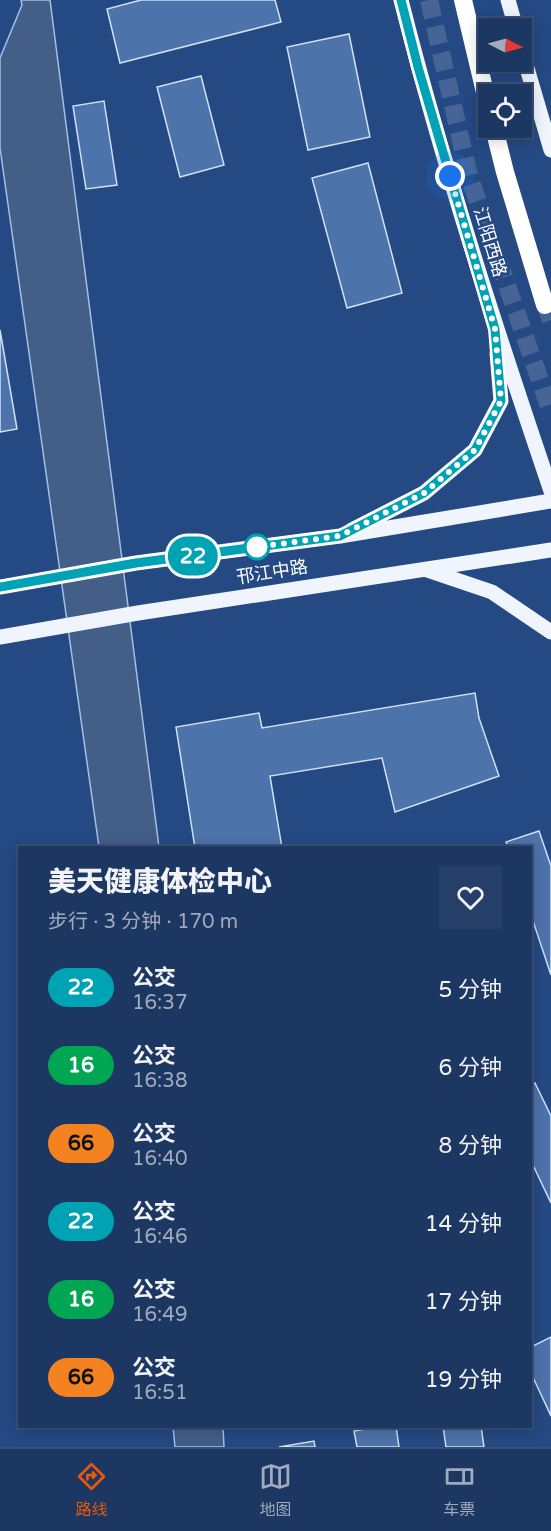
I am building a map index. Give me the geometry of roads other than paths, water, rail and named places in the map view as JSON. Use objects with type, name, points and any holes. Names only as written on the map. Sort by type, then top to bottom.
[{"type":"highway","points":[[463,0],[483,84]]},
{"type":"highway","points":[[496,138],[545,305]]},
{"type":"main road","name":"江阳西路","points":[[401,0],[418,67],[495,329],[551,491]]},
{"type":"main road","points":[[508,0],[513,18]]},
{"type":"main road","points":[[528,72],[551,150]]},
{"type":"main road","points":[[340,536],[424,493],[475,450],[501,401],[495,329]]},
{"type":"main road","name":"邗江中路","points":[[0,587],[136,563],[340,536],[551,501]]},
{"type":"main road","name":"邗江中路","points":[[0,637],[138,613],[551,550]]},
{"type":"main road","points":[[424,569],[492,592],[551,633]]},
{"type":"water","points":[[21,0],[50,0],[159,846],[99,846],[0,148],[0,58],[22,5]]},
{"type":"water","points":[[173,1428],[223,1428],[224,1447],[175,1447]]},
{"type":"tunnel","points":[[429,0],[469,176],[551,412]]},
{"type":"tunnel","points":[[545,305],[551,320]]}]
